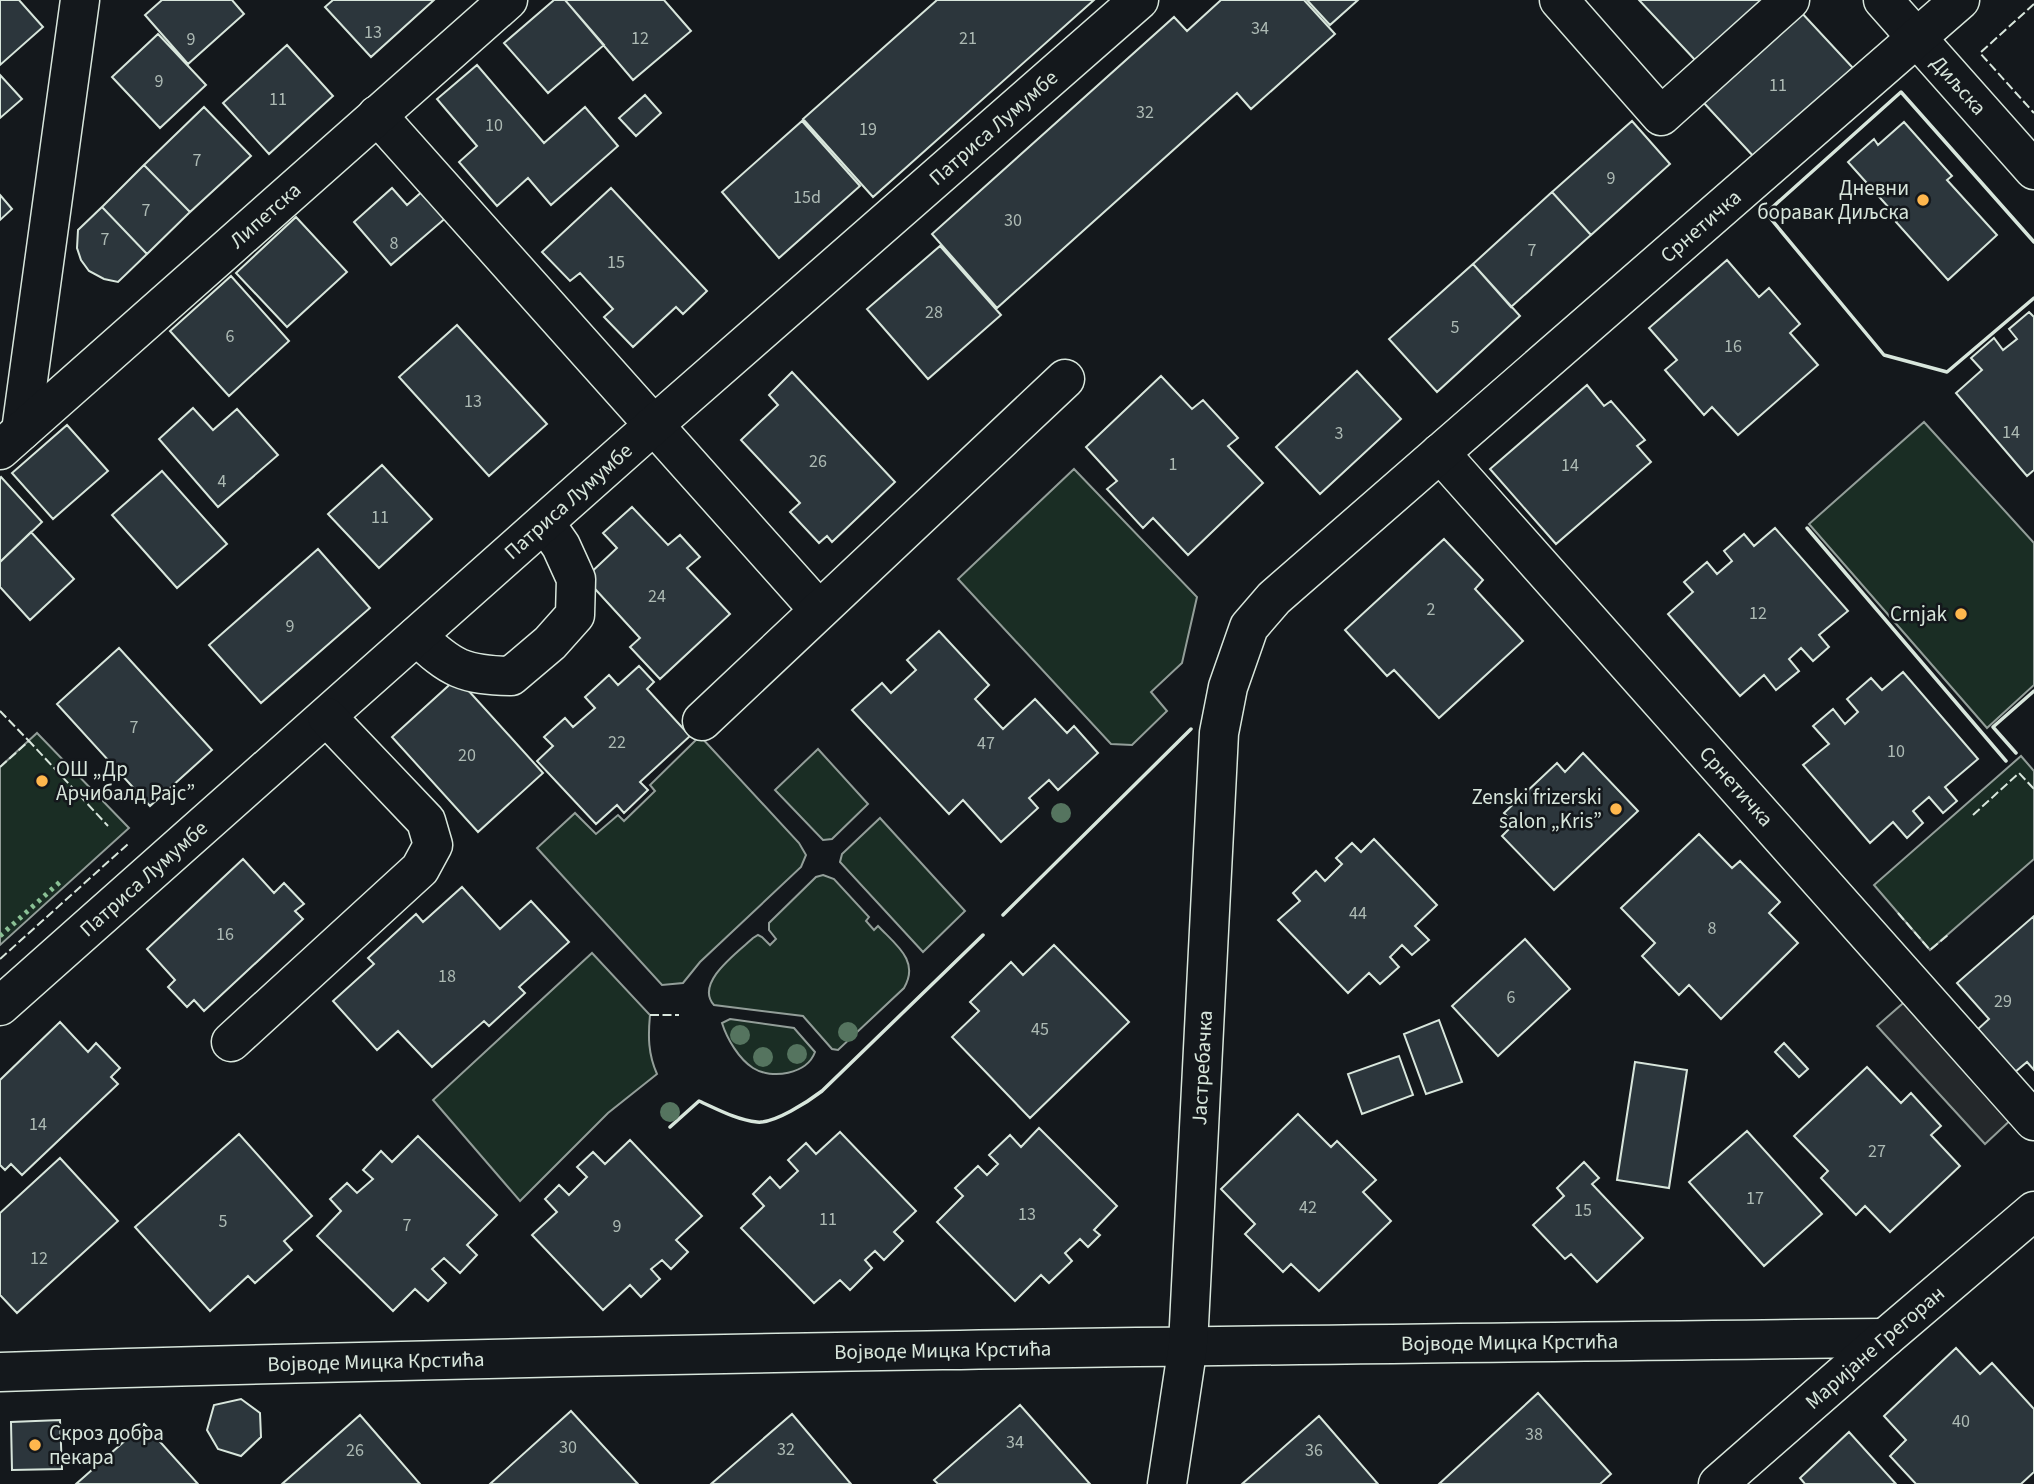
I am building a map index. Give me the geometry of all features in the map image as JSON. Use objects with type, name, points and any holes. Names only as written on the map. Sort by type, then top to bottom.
[{"type":"street","name":"Липетска","points":[[10,441],[80,0]]},
{"type":"street","name":"Липетска","points":[[10,441],[508,0]]},
{"type":"street","name":"Патриса Лумумбе","points":[[0,1006],[655,424],[1139,0]]},
{"type":"street","points":[[1559,0],[1661,116],[1790,0]]},
{"type":"street","name":"Диљска","points":[[1883,0],[2034,170]]},
{"type":"street","name":"Срнетичка","points":[[1239,651],[1249,627],[1274,597],[1960,0]]},
{"type":"street","points":[[377,115],[819,610]]},
{"type":"street","points":[[702,722],[1065,379]]},
{"type":"street","name":"Срнетичка","points":[[1440,453],[2034,1121]]},
{"type":"street","points":[[417,636],[444,662],[479,676],[511,676],[550,643],[575,615],[576,579],[561,546],[545,523]]},
{"type":"street","name":"Јастребачка","points":[[1167,1484],[1188,1345],[1219,733],[1228,687],[1239,651]]},
{"type":"street","points":[[232,1042],[420,869],[433,845],[426,821],[327,717]]},
{"type":"street","name":"Маријане Грегоран","points":[[1718,1484],[2034,1211]]},
{"type":"street","name":"Војводе Мицка Крстића","points":[[0,1372],[415,1359],[1188,1345],[1885,1338]]},
{"type":"green space","name":"Crnjak","points":[[1924,422],[2034,543],[2034,685],[1987,728],[1809,524]]},
{"type":"green space","points":[[1074,469],[1197,597],[1182,663],[1151,692],[1167,711],[1132,745],[1111,744],[958,579]]},
{"type":"green space","name":"ОШ „Др Арчибалд Рајс”","points":[[37,733],[129,828],[0,945],[0,767]]},
{"type":"green space","points":[[700,736],[799,843],[806,855],[801,867],[700,962],[683,983],[662,985],[537,848],[575,813],[596,834],[618,815],[624,821],[655,791],[650,785]]},
{"type":"green space","points":[[818,749],[868,804],[832,839],[823,840],[775,790]]},
{"type":"green space","points":[[2021,756],[2034,771],[2034,859],[1930,950],[1874,885]]},
{"type":"green space","points":[[880,818],[965,911],[923,952],[840,862],[842,854]]},
{"type":"green space","points":[[823,875],[834,879],[869,917],[866,921],[874,930],[878,926],[898,947],[908,962],[909,970],[904,988],[838,1050],[832,1049],[803,1016],[714,1005],[709,996],[710,987],[720,968],[758,935],[770,945],[776,939],[769,930],[769,923],[816,877]]},
{"type":"green space","points":[[592,953],[650,1015],[649,1045],[657,1074],[608,1113],[520,1201],[433,1100]]},
{"type":"green space","points":[[730,1019],[794,1028],[815,1052],[805,1065],[797,1070],[779,1074],[761,1072],[743,1059],[730,1042],[722,1023]]},
{"type":"shaded area","points":[[1909,998],[2016,1115],[1985,1144],[1877,1026]]},
{"type":"building","points":[[0,0],[19,0],[43,27],[0,65]]},
{"type":"building","points":[[162,0],[232,0],[244,14],[188,64],[145,15]]},
{"type":"building","points":[[333,0],[434,0],[371,57],[325,7]]},
{"type":"building","points":[[554,0],[565,0],[604,45],[548,93],[504,43]]},
{"type":"building","points":[[565,0],[664,0],[691,31],[633,80]]},
{"type":"building","points":[[937,0],[1094,0],[873,197],[803,119]]},
{"type":"building","points":[[1221,0],[1304,0],[1335,34],[1251,109],[1237,93],[997,308],[932,234],[1174,17],[1187,31]]},
{"type":"building","points":[[1307,0],[1358,0],[1330,25]]},
{"type":"building","points":[[1639,0],[1762,0],[1696,61]]},
{"type":"building","points":[[1800,11],[1853,68],[1755,158],[1703,102]]},
{"type":"building","points":[[158,34],[206,85],[160,128],[112,77]]},
{"type":"building","points":[[287,45],[333,96],[269,154],[223,103]]},
{"type":"building","points":[[477,65],[544,143],[585,107],[618,146],[551,205],[528,178],[497,206],[459,162],[477,146],[437,99]]},
{"type":"building","points":[[0,75],[22,99],[0,118]]},
{"type":"building","points":[[645,95],[661,113],[636,136],[619,118]]},
{"type":"building","points":[[204,107],[251,156],[190,212],[144,165]]},
{"type":"building","points":[[802,121],[860,186],[779,258],[722,192]]},
{"type":"building","points":[[1632,121],[1670,164],[1591,235],[1552,192]]},
{"type":"building","name":"Дневни боравак Диљска","points":[[1904,122],[1952,176],[1947,180],[1997,235],[1948,280],[1896,222],[1899,219],[1848,162],[1874,139],[1878,145]]},
{"type":"building","points":[[144,165],[190,212],[147,254],[102,207]]},
{"type":"building","points":[[392,188],[407,205],[425,189],[448,216],[391,265],[354,222]]},
{"type":"building","points":[[611,188],[707,291],[683,314],[676,307],[633,347],[604,317],[613,309],[580,273],[570,281],[542,252]]},
{"type":"building","points":[[1552,192],[1591,235],[1511,307],[1473,264]]},
{"type":"building","points":[[0,195],[12,209],[0,220]]},
{"type":"building","points":[[102,207],[147,254],[118,282],[104,279],[89,271],[77,248],[78,230]]},
{"type":"building","points":[[296,217],[347,272],[287,327],[236,273]]},
{"type":"building","points":[[940,246],[1001,315],[928,379],[867,309]]},
{"type":"building","points":[[1727,260],[1759,297],[1769,288],[1800,324],[1790,333],[1818,365],[1738,435],[1712,407],[1704,415],[1665,370],[1677,360],[1649,328]]},
{"type":"building","points":[[1473,264],[1520,316],[1437,392],[1389,339]]},
{"type":"building","points":[[231,276],[289,341],[229,396],[170,331]]},
{"type":"building","points":[[2029,312],[2034,317],[2034,470],[2027,476],[1956,393],[1982,370],[1971,358],[1994,338],[2003,350],[2017,339],[2009,329]]},
{"type":"building","points":[[457,325],[547,424],[489,476],[399,377]]},
{"type":"building","points":[[1357,371],[1401,419],[1320,494],[1276,447]]},
{"type":"building","points":[[792,372],[895,482],[832,542],[827,536],[819,543],[790,512],[800,503],[741,440],[778,405],[769,395]]},
{"type":"building","points":[[1161,376],[1192,409],[1203,400],[1238,438],[1228,446],[1263,483],[1188,555],[1153,518],[1143,528],[1107,489],[1117,481],[1086,447]]},
{"type":"building","points":[[1587,385],[1604,406],[1611,401],[1645,440],[1637,446],[1651,462],[1556,544],[1490,469]]},
{"type":"building","points":[[193,408],[213,430],[237,409],[278,455],[218,507],[159,439]]},
{"type":"building","points":[[67,425],[108,471],[53,519],[12,473]]},
{"type":"building","points":[[382,465],[432,519],[379,568],[328,514]]},
{"type":"building","points":[[162,471],[227,544],[177,588],[112,515]]},
{"type":"building","points":[[0,478],[42,522],[0,562]]},
{"type":"building","points":[[632,507],[668,545],[680,535],[700,557],[687,568],[730,614],[660,679],[630,647],[640,638],[585,578],[617,548],[603,533]]},
{"type":"building","points":[[1775,528],[1848,611],[1819,635],[1829,647],[1813,661],[1801,648],[1789,659],[1799,671],[1776,690],[1764,675],[1740,696],[1668,614],[1693,592],[1684,582],[1707,562],[1717,574],[1732,561],[1724,551],[1744,534],[1754,546]]},
{"type":"building","points":[[31,532],[74,579],[30,620],[0,587],[0,562]]},
{"type":"building","points":[[1444,539],[1483,580],[1475,589],[1523,641],[1439,718],[1394,670],[1387,676],[1345,630]]},
{"type":"building","points":[[318,549],[370,608],[261,703],[209,645]]},
{"type":"building","points":[[939,631],[989,685],[975,699],[1003,729],[1035,699],[1067,733],[1074,726],[1098,753],[1058,790],[1049,780],[1029,798],[1038,808],[1001,842],[963,800],[949,814],[852,710],[882,683],[891,693],[916,670],[907,660]]},
{"type":"building","points":[[119,648],[212,750],[150,806],[57,704]]},
{"type":"building","points":[[639,666],[654,682],[647,689],[690,736],[640,782],[648,790],[624,813],[617,805],[596,824],[537,761],[553,746],[544,737],[565,718],[573,727],[595,708],[585,697],[609,675],[618,685]]},
{"type":"building","points":[[1903,672],[1978,759],[1945,787],[1957,801],[1943,813],[1929,797],[1913,811],[1923,823],[1907,838],[1893,822],[1870,843],[1803,765],[1829,744],[1813,726],[1833,709],[1845,724],[1858,712],[1847,699],[1871,678],[1882,690]]},
{"type":"building","points":[[457,678],[543,773],[478,832],[392,737]]},
{"type":"building","points":[[1583,753],[1638,811],[1554,890],[1502,836],[1514,824],[1504,813],[1557,763],[1565,772]]},
{"type":"building","points":[[1699,834],[1732,868],[1740,861],[1780,902],[1769,913],[1798,943],[1721,1019],[1689,985],[1679,995],[1642,956],[1655,943],[1621,908]]},
{"type":"building","points":[[1374,839],[1437,905],[1415,926],[1429,940],[1412,955],[1402,945],[1390,957],[1399,967],[1380,984],[1369,973],[1348,993],[1278,920],[1300,901],[1293,893],[1316,871],[1325,881],[1342,864],[1336,858],[1352,843],[1361,852]]},
{"type":"building","points":[[243,859],[274,893],[284,883],[304,904],[295,911],[303,919],[204,1011],[194,1000],[187,1007],[168,987],[175,980],[147,949]]},
{"type":"building","points":[[462,887],[500,929],[531,901],[569,942],[519,987],[525,993],[489,1026],[484,1021],[432,1067],[398,1031],[377,1050],[333,1001],[374,964],[368,958],[416,914],[423,922]]},
{"type":"building","points":[[2034,916],[2034,1070],[2027,1062],[2015,1072],[1978,1029],[1989,1019],[1957,983]]},
{"type":"building","points":[[1525,939],[1570,989],[1498,1056],[1452,1006]]},
{"type":"building","points":[[1054,945],[1129,1022],[1030,1118],[952,1037],[979,1011],[970,1002],[1011,962],[1023,975]]},
{"type":"building","points":[[1439,1020],[1462,1082],[1426,1094],[1404,1034]]},
{"type":"building","points":[[60,1022],[88,1052],[96,1043],[120,1068],[111,1077],[118,1084],[22,1175],[11,1164],[5,1170],[0,1165],[0,1080]]},
{"type":"building","points":[[1784,1043],[1808,1069],[1799,1077],[1775,1052]]},
{"type":"building","points":[[1399,1056],[1413,1095],[1362,1114],[1348,1074]]},
{"type":"building","points":[[1635,1062],[1687,1070],[1669,1188],[1617,1180]]},
{"type":"building","points":[[1867,1067],[1901,1103],[1911,1093],[1941,1126],[1931,1135],[1960,1166],[1890,1232],[1865,1206],[1856,1215],[1821,1178],[1828,1171],[1794,1136]]},
{"type":"building","points":[[1298,1114],[1331,1147],[1337,1141],[1376,1180],[1363,1192],[1391,1221],[1319,1291],[1291,1264],[1283,1272],[1245,1234],[1255,1224],[1221,1189]]},
{"type":"building","points":[[1039,1128],[1117,1206],[1094,1230],[1100,1235],[1088,1247],[1080,1239],[1065,1253],[1072,1261],[1049,1283],[1041,1275],[1015,1301],[937,1222],[963,1196],[955,1188],[978,1166],[987,1175],[998,1164],[989,1155],[1010,1135],[1021,1147]]},
{"type":"building","points":[[1747,1131],[1822,1214],[1764,1266],[1689,1182]]},
{"type":"building","points":[[840,1132],[916,1211],[894,1232],[903,1241],[884,1260],[875,1251],[865,1260],[872,1268],[850,1290],[840,1280],[814,1303],[741,1228],[764,1206],[753,1194],[770,1177],[780,1188],[798,1171],[788,1160],[806,1143],[816,1154]]},
{"type":"building","points":[[239,1134],[312,1216],[284,1241],[292,1250],[255,1283],[248,1276],[210,1311],[135,1227]]},
{"type":"building","points":[[418,1136],[497,1215],[467,1245],[477,1255],[460,1273],[444,1258],[432,1269],[446,1283],[428,1301],[415,1289],[393,1311],[317,1236],[341,1211],[330,1199],[347,1183],[357,1193],[373,1179],[363,1170],[381,1151],[392,1162]]},
{"type":"building","points":[[630,1140],[702,1216],[676,1240],[688,1252],[671,1269],[662,1260],[651,1269],[660,1279],[641,1297],[630,1285],[603,1310],[532,1235],[557,1212],[545,1199],[559,1185],[569,1195],[587,1177],[577,1167],[593,1152],[605,1164]]},
{"type":"building","points":[[60,1158],[118,1221],[17,1313],[0,1295],[0,1213]]},
{"type":"building","points":[[1584,1162],[1599,1178],[1592,1184],[1643,1238],[1597,1282],[1571,1254],[1565,1259],[1533,1225],[1564,1196],[1557,1188]]},
{"type":"building","points":[[1956,1348],[1980,1374],[1992,1363],[2034,1409],[2034,1472],[2021,1484],[1916,1484],[1890,1456],[1906,1440],[1884,1416]]},
{"type":"building","points":[[1538,1393],[1611,1474],[1600,1484],[1439,1484]]},
{"type":"building","points":[[241,1399],[260,1413],[261,1437],[241,1456],[218,1449],[207,1430],[214,1405]]},
{"type":"building","points":[[1020,1405],[1090,1484],[938,1484],[934,1480]]},
{"type":"building","points":[[571,1411],[638,1484],[490,1484]]},
{"type":"building","points":[[792,1414],[851,1484],[711,1484]]},
{"type":"building","points":[[360,1415],[420,1484],[282,1484]]},
{"type":"building","points":[[1319,1416],[1378,1484],[1242,1484]]},
{"type":"building","points":[[60,1420],[62,1469],[12,1470],[11,1422]]},
{"type":"building","points":[[144,1424],[198,1484],[76,1484]]},
{"type":"building","points":[[1849,1432],[1896,1484],[1805,1484],[1800,1478]]},
{"type":"hedge","points":[[0,936],[61,881]]},
{"type":"fence","points":[[2034,4],[1980,53],[2034,113]]},
{"type":"fence","points":[[0,711],[29,741]]},
{"type":"fence","points":[[0,767],[29,741],[108,826]]},
{"type":"fence","points":[[1973,815],[2019,773],[2034,789]]},
{"type":"fence","points":[[0,959],[128,844]]},
{"type":"fence","points":[[1898,913],[1930,950],[1948,935]]},
{"type":"fence","points":[[650,1015],[679,1015]]},
{"type":"wall","points":[[2034,242],[1901,92],[1766,213],[1884,355],[1947,372],[2034,298]]},
{"type":"wall","points":[[1807,528],[2006,761]]},
{"type":"wall","points":[[2016,753],[1993,727],[2034,691]]},
{"type":"wall","points":[[1003,915],[1191,729]]},
{"type":"wall","points":[[670,1127],[699,1101],[735,1117],[757,1122],[782,1116],[800,1106],[822,1091],[983,935]]},
{"type":"place","name":"Дневни боравак Диљска","points":[[1923,200]]},
{"type":"place","name":"Crnjak","points":[[1961,614]]},
{"type":"place","name":"ОШ „Др Арчибалд Рајс”","points":[[42,781]]},
{"type":"place","name":"Zenski frizerski salon „Kris”","points":[[1616,809]]},
{"type":"place","name":"Скроз добра пекара","points":[[35,1445]]}]
